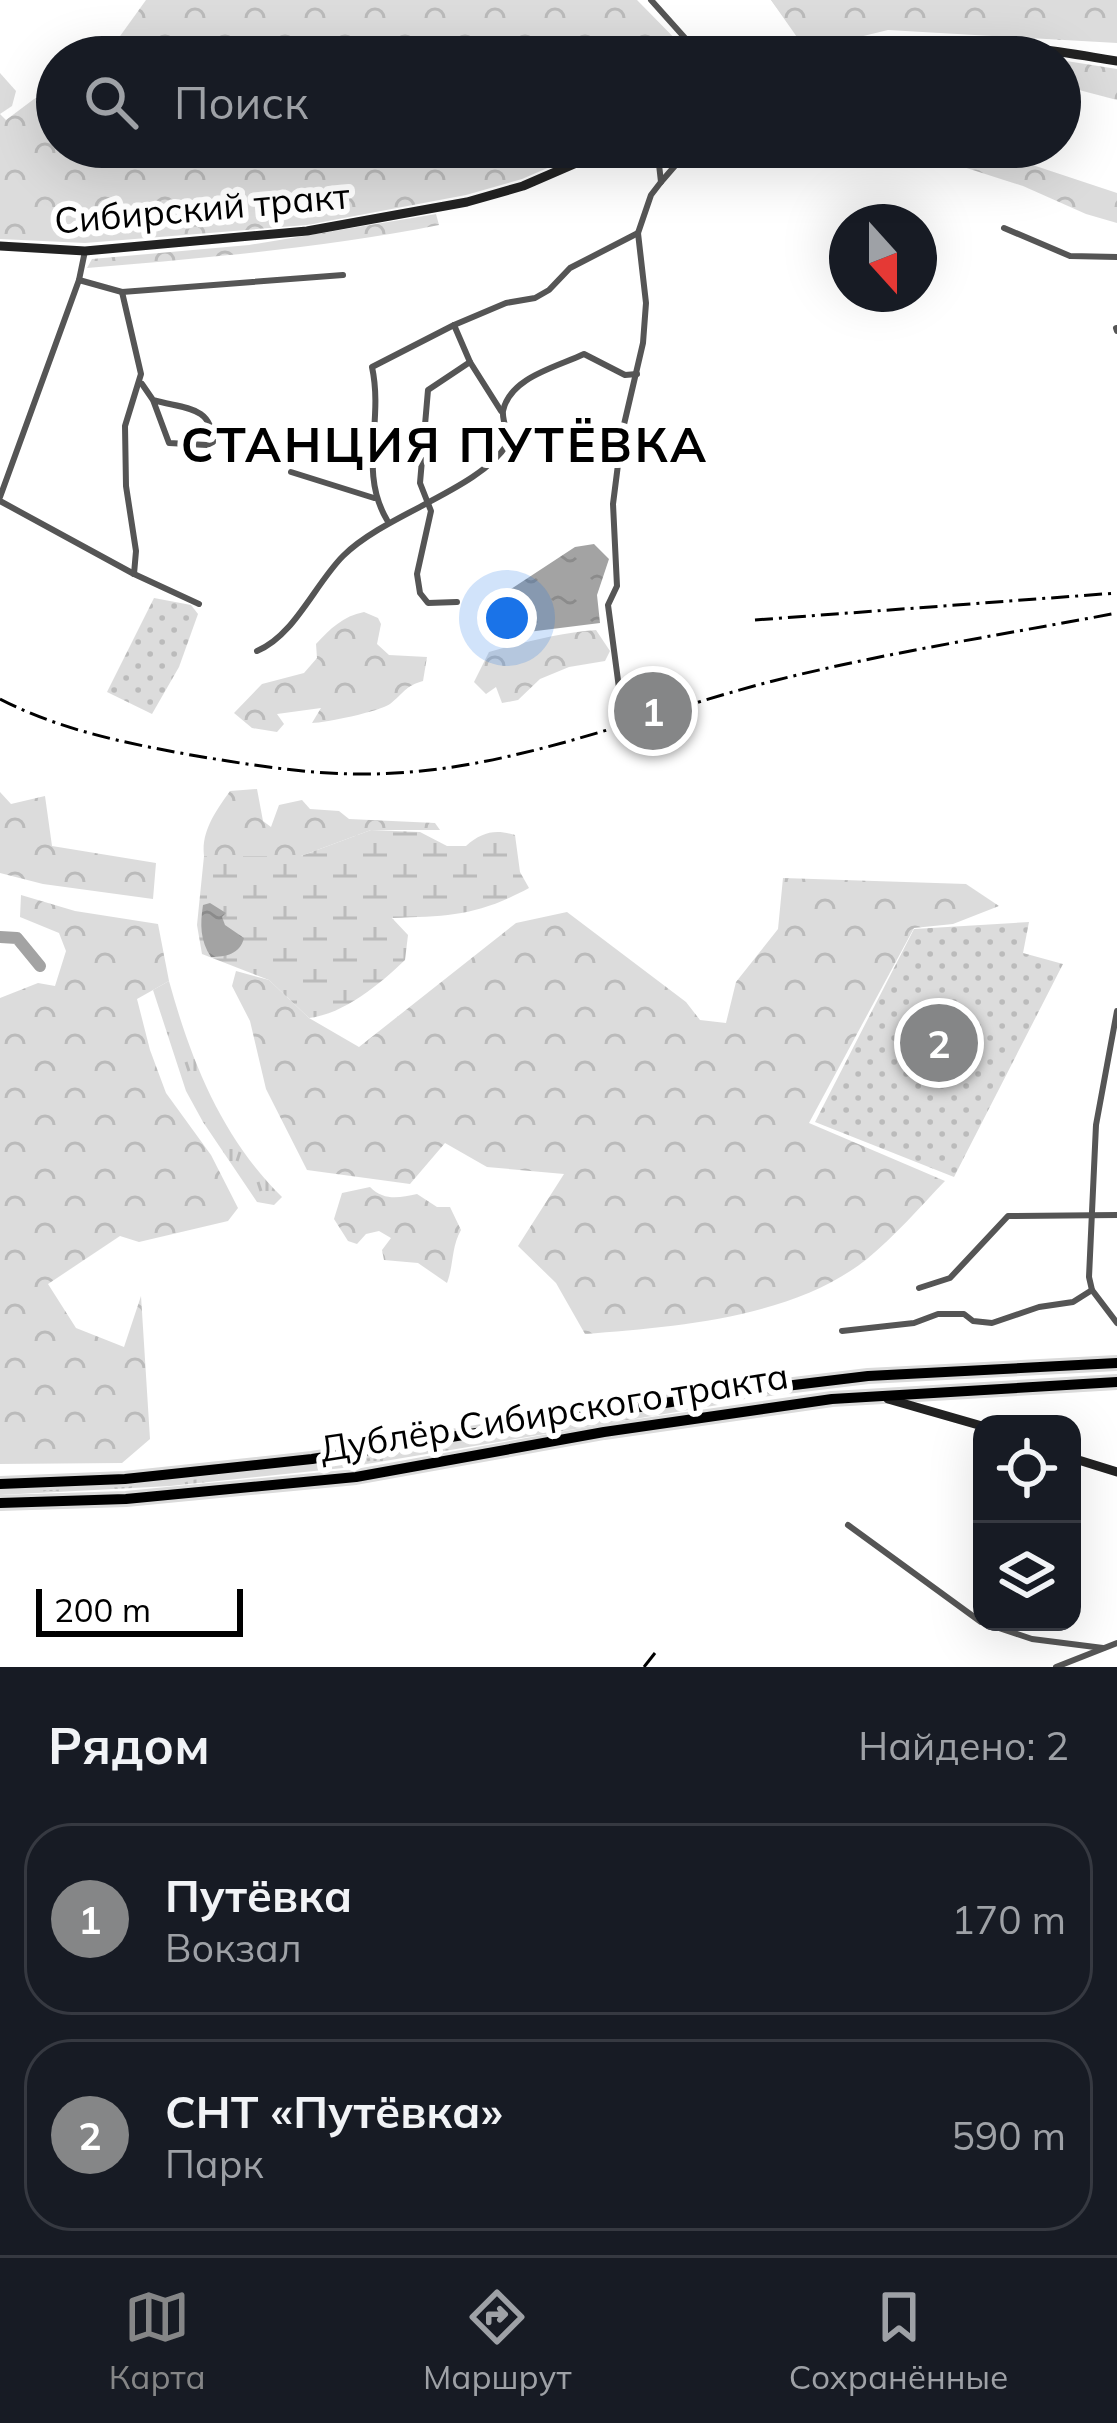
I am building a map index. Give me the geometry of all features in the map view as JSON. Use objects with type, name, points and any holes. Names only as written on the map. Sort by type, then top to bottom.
[{"type":"main road","points":[[1081,55],[1117,61]]},
{"type":"main road","name":"Сибирский тракт","points":[[0,246],[85,250],[307,231],[467,202],[565,168]]},
{"type":"main road","name":"Дублёр Сибирского тракта","points":[[0,1484],[125,1479],[332,1456],[728,1393],[868,1376],[1117,1363]]},
{"type":"main road","name":"Дублёр Сибирского тракта","points":[[0,1503],[220,1492],[359,1477],[688,1418],[871,1395],[1117,1382]]},
{"type":"main road","points":[[871,1395],[973,1423]]},
{"type":"main road","points":[[1081,1461],[1117,1472]]},
{"type":"street","points":[[651,0],[683,36]]},
{"type":"street","points":[[659,168],[661,182]]},
{"type":"street","points":[[619,688],[608,605],[617,586],[613,504],[646,303],[638,232],[651,195],[673,168]]},
{"type":"street","points":[[1004,228],[1070,256],[1117,257]]},
{"type":"street","points":[[388,520],[374,498],[371,481],[378,393],[372,367],[506,303],[535,298],[570,268],[638,232]]},
{"type":"street","points":[[85,250],[79,280],[0,499],[134,574],[199,604]]},
{"type":"street","points":[[79,280],[122,292],[343,274]]},
{"type":"street","points":[[122,292],[140,382],[153,400],[169,442],[213,442],[207,416],[153,400]]},
{"type":"street","points":[[257,651],[274,644],[340,559],[388,520],[463,482],[503,452],[509,441],[502,413],[454,326]]},
{"type":"street","points":[[502,413],[513,392],[533,376],[584,354],[625,376],[637,374]]},
{"type":"street","points":[[457,602],[428,604],[420,593],[417,574],[431,512],[420,483],[428,390],[470,362]]},
{"type":"street","points":[[134,574],[136,545],[125,426],[140,382]]},
{"type":"street","points":[[291,472],[374,498]]},
{"type":"street","points":[[1117,1011],[1096,1125],[1089,1277],[1094,1293],[1117,1323]]},
{"type":"street","points":[[920,1288],[950,1278],[1008,1216],[1117,1215]]},
{"type":"street","points":[[842,1331],[896,1326],[938,1314],[964,1314],[973,1322],[992,1323],[1094,1293]]},
{"type":"street","points":[[848,1526],[981,1622],[1000,1631],[1103,1648]]},
{"type":"street","points":[[1056,1667],[1117,1643]]},
{"type":"green space","points":[[146,0],[637,0],[672,36],[120,36]]},
{"type":"green space","points":[[771,0],[1117,0],[1117,43],[1081,41],[1081,36],[888,30],[863,36],[796,36]]},
{"type":"green space","points":[[771,0],[1117,0],[1117,37],[888,23],[798,36]]},
{"type":"green space","points":[[1081,63],[1117,69],[1117,100],[1081,91]]},
{"type":"green space","points":[[0,73],[16,91],[12,106],[0,114]]},
{"type":"green space","points":[[36,98],[36,168],[547,168],[466,195],[307,225],[85,243],[0,239],[0,114],[6,120]]},
{"type":"green space","points":[[967,168],[1041,168],[1117,193],[1117,223],[1086,214]]},
{"type":"green space","points":[[436,214],[439,225],[351,240],[87,268],[92,259],[249,245]]},
{"type":"green space","points":[[154,598],[191,605],[198,614],[179,667],[152,714],[107,692]]},
{"type":"green space","points":[[364,612],[378,618],[377,644],[389,655],[427,657],[423,681],[385,707],[352,716],[312,723],[321,708],[277,714],[284,724],[277,732],[252,728],[234,713],[262,684],[304,673],[317,658],[316,644],[321,638],[343,620]]},
{"type":"green space","points":[[596,630],[610,651],[605,661],[569,667],[540,679],[518,700],[502,703],[496,687],[486,694],[474,682],[489,652]]},
{"type":"green space","points":[[257,789],[263,821],[271,827],[279,805],[302,800],[310,809],[339,811],[349,819],[435,823],[440,830],[371,830],[301,856],[204,856],[207,830],[230,791]]},
{"type":"green space","points":[[0,792],[11,804],[45,796],[52,846],[156,863],[153,899],[43,884],[0,873]]},
{"type":"green space","points":[[371,830],[420,832],[447,846],[466,846],[489,833],[515,835],[520,872],[529,888],[463,913],[392,918],[408,935],[405,960],[348,1004],[309,1018],[269,980],[202,954],[197,925],[204,856],[301,856]]},
{"type":"green space","points":[[783,878],[966,884],[999,906],[953,924],[914,928],[809,1123],[945,1181],[877,1250],[837,1279],[804,1295],[732,1316],[585,1334],[556,1283],[518,1246],[564,1174],[487,1167],[445,1143],[410,1184],[307,1170],[266,1089],[250,1021],[232,986],[236,971],[269,980],[309,1018],[359,1047],[516,923],[567,912],[686,1002],[700,1020],[726,1023],[736,982],[778,929]]},
{"type":"green space","points":[[21,895],[75,911],[158,924],[169,981],[137,999],[150,1050],[166,1093],[211,1155],[238,1208],[228,1221],[139,1242],[120,1236],[48,1284],[76,1328],[124,1347],[141,1296],[150,1439],[122,1463],[0,1464],[0,998],[38,983],[55,986],[66,951],[59,933],[20,917]]},
{"type":"green space","points":[[1029,922],[1023,953],[1063,964],[954,1177],[815,1122],[914,929]]},
{"type":"green space","points":[[169,981],[211,1097],[242,1150],[282,1197],[274,1205],[257,1202],[186,1091],[153,990]]},
{"type":"green space","points":[[370,1187],[386,1196],[417,1194],[437,1207],[450,1207],[461,1230],[447,1283],[418,1263],[384,1260],[382,1250],[391,1238],[379,1231],[366,1234],[357,1244],[348,1241],[334,1219],[342,1193]]},
{"type":"green space","points":[[717,1399],[718,1405],[343,1468],[170,1486],[0,1495],[0,1488],[176,1479],[340,1462]]},
{"type":"water","points":[[594,544],[609,559],[597,595],[600,623],[520,633],[511,589],[575,547]]},
{"type":"water","points":[[210,903],[226,913],[222,917],[225,925],[244,938],[232,954],[211,957],[205,945],[202,912],[203,905]]},
{"type":"waterway","points":[[0,937],[17,938],[40,966]]},
{"type":"railway","points":[[755,620],[1117,593]]},
{"type":"railway","points":[[0,699],[69,727],[191,755],[326,773],[423,771],[523,753],[812,672],[1117,613]]},
{"type":"railway","points":[[644,1667],[655,1653]]},
{"type":"place","name":"Путёвка","points":[[653,711]]},
{"type":"place","name":"СНТ «Путёвка»","points":[[939,1043]]},
{"type":"district","name":"СТАНЦИЯ ПУТЁВКА","points":[[445,445]]}]
